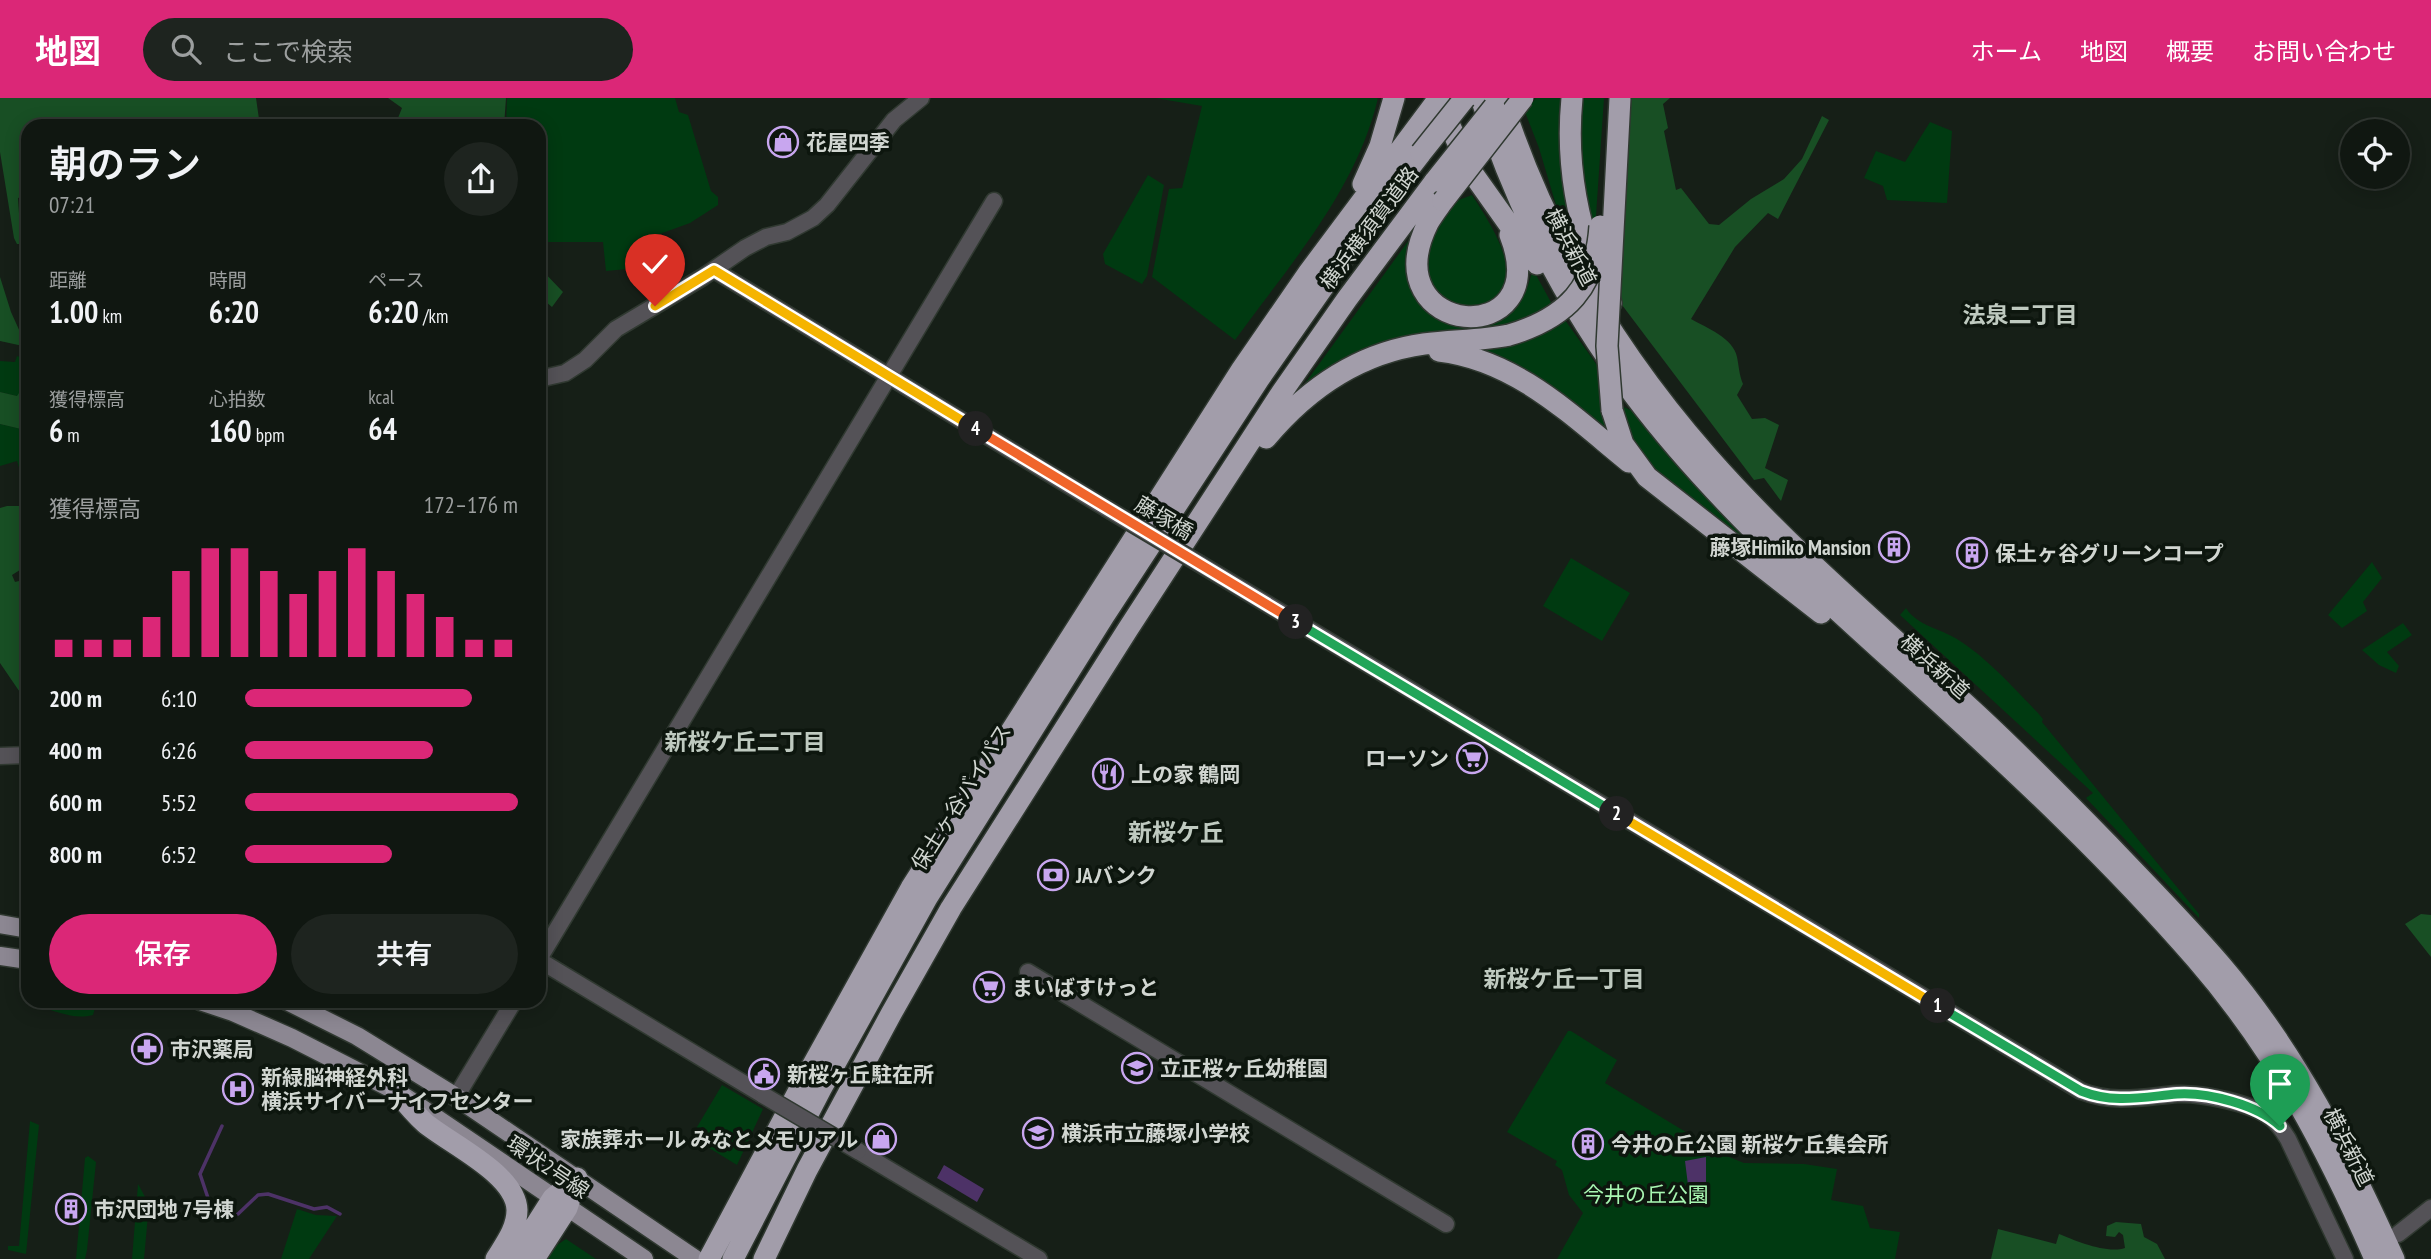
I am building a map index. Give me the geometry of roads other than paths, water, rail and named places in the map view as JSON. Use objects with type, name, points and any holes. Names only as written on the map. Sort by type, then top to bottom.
[{"type":"highway","points":[[1309,272],[1359,192],[1370,169],[1394,98]]},
{"type":"highway","points":[[711,1259],[767,1150],[911,888],[1242,369],[1309,272],[1439,98]]},
{"type":"highway","points":[[1439,98],[1471,171],[1614,367]]},
{"type":"highway","name":"横浜横須賀道路","points":[[1259,379],[1377,210],[1465,98]]},
{"type":"highway","name":"横浜新道","points":[[1481,98],[1502,159],[1537,240],[1580,315],[1658,426],[1759,537],[2035,792],[2198,961],[2275,1065],[2315,1130],[2375,1259]]},
{"type":"highway","name":"横浜横須賀道路","points":[[1206,509],[1282,392],[1347,299],[1439,191],[1501,98]]},
{"type":"highway","name":"横浜新道","points":[[1501,98],[1541,204],[1595,306],[1629,356],[1707,456],[1772,524],[2043,778],[2224,968],[2275,1036],[2316,1099],[2354,1171],[2394,1259]]},
{"type":"highway","points":[[1508,98],[1541,204]]},
{"type":"highway","points":[[1490,199],[1514,245],[1516,282],[1508,300],[1500,308],[1481,317],[1447,314],[1429,298],[1418,265],[1423,238],[1439,191],[1523,98]]},
{"type":"highway","points":[[1572,98],[1570,152],[1574,191],[1586,241],[1605,289],[1636,347],[1676,406],[1772,524]]},
{"type":"highway","points":[[764,1259],[807,1170],[951,908],[1206,509],[1237,476],[1283,418],[1325,382],[1354,365],[1394,349],[1482,340],[1536,326],[1562,311],[1586,284],[1599,246],[1608,98]]},
{"type":"highway","points":[[1620,98],[1607,346],[1609,389],[1612,410],[1623,444],[1647,477]]},
{"type":"highway","points":[[1186,457],[1316,285],[1377,210]]},
{"type":"highway","points":[[1394,349],[1456,353],[1495,365],[1551,400],[1704,524],[1783,582],[1966,727]]},
{"type":"highway","name":"保土ヶ谷バイパス","points":[[733,1259],[827,1077],[927,898],[1104,616],[1259,379]]},
{"type":"highway","points":[[397,1091],[425,1123],[492,1171],[508,1187],[517,1207],[516,1224],[496,1259]]},
{"type":"highway","points":[[771,1259],[807,1170]]},
{"type":"highway","points":[[514,1259],[577,1178]]},
{"type":"highway","points":[[534,1259],[560,1203]]},
{"type":"main road","points":[[0,924],[21,928]]},
{"type":"main road","points":[[0,956],[21,959]]},
{"type":"main road","name":"環状2号線","points":[[221,1008],[292,1038],[397,1091],[644,1259]]},
{"type":"main road","name":"環状2号線","points":[[301,1008],[357,1036],[456,1097],[695,1259]]},
{"type":"street","points":[[546,377],[565,373],[585,360],[616,329],[756,242],[787,232],[813,218],[827,205],[894,120],[921,98]]},
{"type":"street","points":[[546,947],[994,201]]},
{"type":"street","name":"藤塚橋","points":[[714,270],[1106,508],[2081,1091],[2117,1100],[2179,1094],[2204,1097],[2242,1105],[2270,1117],[2288,1139],[2345,1259]]},
{"type":"street","points":[[0,756],[21,755]]},
{"type":"street","points":[[546,963],[1039,1259]]},
{"type":"street","points":[[1028,972],[1446,1224]]},
{"type":"street","points":[[456,1097],[510,1008]]},
{"type":"street","points":[[2398,1234],[2431,1208]]},
{"type":"waterway","points":[[222,1126],[200,1174],[214,1216],[228,1219],[238,1214],[258,1195],[268,1194],[314,1209],[327,1207],[340,1214]]},
{"type":"place","name":"花屋四季","points":[[783,142]]},
{"type":"place","name":"藤塚Himiko Mansion","points":[[1894,547]]},
{"type":"place","name":"保土ヶ谷グリーンコープ","points":[[1972,553]]},
{"type":"place","name":"ローソン","points":[[1472,758]]},
{"type":"place","name":"上の家 鶴岡","points":[[1108,774]]},
{"type":"place","name":"JAバンク","points":[[1053,875]]},
{"type":"place","name":"まいばすけっと","points":[[989,987]]},
{"type":"place","name":"市沢薬局","points":[[147,1049]]},
{"type":"place","name":"立正桜ヶ丘幼稚園","points":[[1137,1068]]},
{"type":"place","name":"新桜ヶ丘駐在所","points":[[764,1074]]},
{"type":"place","name":"新緑脳神経外科 横浜サイバーナイフセンター","points":[[238,1089]]},
{"type":"place","name":"横浜市立藤塚小学校","points":[[1038,1133]]},
{"type":"place","name":"家族葬ホール みなとメモリアル","points":[[881,1139]]},
{"type":"place","name":"今井の丘公園 新桜ケ丘集会所","points":[[1588,1144]]},
{"type":"place","name":"市沢団地 7号棟","points":[[71,1209]]},
{"type":"district","name":"法泉二丁目","points":[[2020,314]]},
{"type":"district","name":"新桜ケ丘二丁目","points":[[745,741]]},
{"type":"district","name":"新桜ケ丘","points":[[1176,832]]},
{"type":"district","name":"新桜ケ丘一丁目","points":[[1564,978]]},
{"type":"park label","name":"今井の丘公園","points":[[1646,1194]]}]
